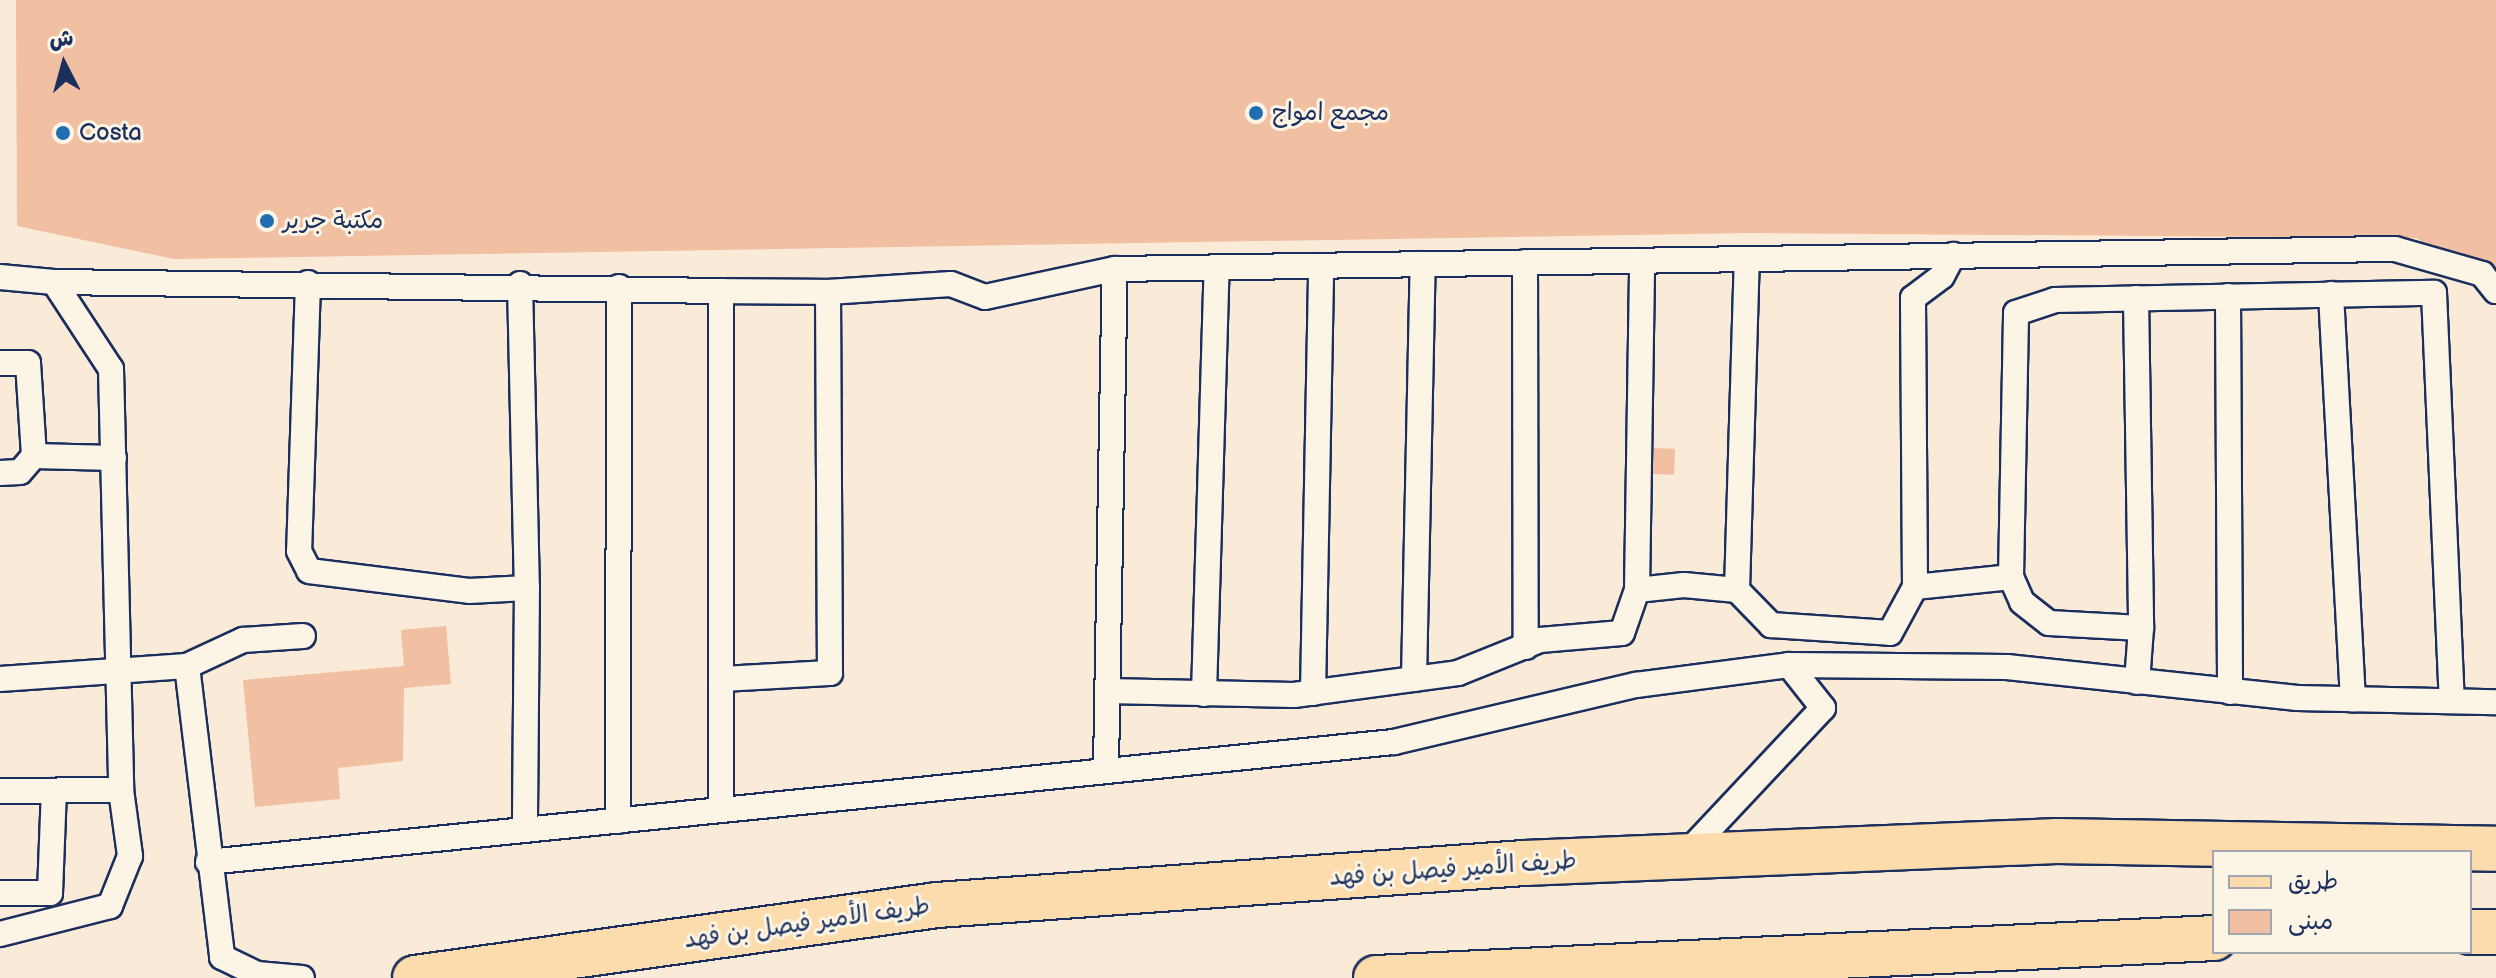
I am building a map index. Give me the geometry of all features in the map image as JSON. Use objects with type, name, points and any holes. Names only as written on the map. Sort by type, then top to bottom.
[{"type":"main road","name":"طريف الأمير فيصل بن فهد","points":[[415,978],[937,905],[1682,858],[2057,841],[2496,849]]},
{"type":"main road","points":[[2472,932],[2496,932]]},
{"type":"main road","points":[[1376,978],[1717,969],[2212,938]]},
{"type":"lane","points":[[0,277],[54,282],[520,284],[828,292],[951,284],[985,297],[1115,269],[2395,249],[2482,274],[2496,291]]},
{"type":"lane","points":[[1637,590],[1737,590],[1771,625],[1890,633],[1915,587],[1913,298],[1942,276],[1953,255]]},
{"type":"lane","points":[[1737,590],[1747,259]]},
{"type":"lane","points":[[1107,691],[1313,693],[1458,673],[1567,634],[1622,633],[1637,590],[1642,261]]},
{"type":"lane","points":[[1525,262],[1526,647]]},
{"type":"lane","points":[[1414,679],[1423,264]]},
{"type":"lane","points":[[1313,693],[1321,266]]},
{"type":"lane","points":[[1204,694],[1217,267]]},
{"type":"lane","points":[[1106,767],[1115,269]]},
{"type":"lane","points":[[0,934],[110,906],[130,856],[121,790],[111,369],[54,282]]},
{"type":"lane","points":[[308,283],[299,551],[309,571],[469,591],[527,588]]},
{"type":"lane","points":[[520,284],[527,588],[525,830]]},
{"type":"lane","points":[[618,821],[619,287]]},
{"type":"lane","points":[[721,291],[721,808]]},
{"type":"lane","points":[[721,679],[830,673],[828,292]]},
{"type":"lane","points":[[2141,628],[2049,623],[2022,602],[2011,577],[2016,313],[2055,300],[2434,293],[2452,701]]},
{"type":"lane","points":[[2331,294],[2353,699]]},
{"type":"lane","points":[[2228,296],[2230,692]]},
{"type":"lane","points":[[2136,298],[2141,628],[2137,682]]},
{"type":"lane","points":[[0,363],[28,363],[34,456],[20,472],[0,473]]},
{"type":"lane","points":[[34,456],[114,458]]},
{"type":"lane","points":[[1915,587],[2011,577]]},
{"type":"lane","points":[[0,679],[119,676],[187,666],[243,640],[303,636]]},
{"type":"lane","points":[[208,862],[1106,767],[1394,742],[1636,685],[1789,665],[2007,667],[2230,692],[2496,702]]},
{"type":"lane","points":[[1682,858],[1823,708],[1789,665]]},
{"type":"lane","points":[[187,666],[208,862],[222,957],[257,974],[302,978]]},
{"type":"lane","points":[[0,791],[121,790]]},
{"type":"lane","points":[[0,893],[50,893],[54,791]]},
{"type":"building","name":"مجمع امواج","points":[[16,0],[2496,0],[2496,282],[2416,238],[1749,233],[174,259],[17,226]]},
{"type":"building","points":[[1651,448],[1675,449],[1674,475],[1650,474]]},
{"type":"building","points":[[446,626],[451,684],[404,688],[403,761],[338,768],[340,799],[255,807],[243,680],[404,666],[401,630]]},
{"type":"place","name":"مجمع امواج","points":[[1256,113]]},
{"type":"place","name":"Costa","points":[[63,133]]},
{"type":"place","name":"مكتبة جرير","points":[[267,221]]}]
